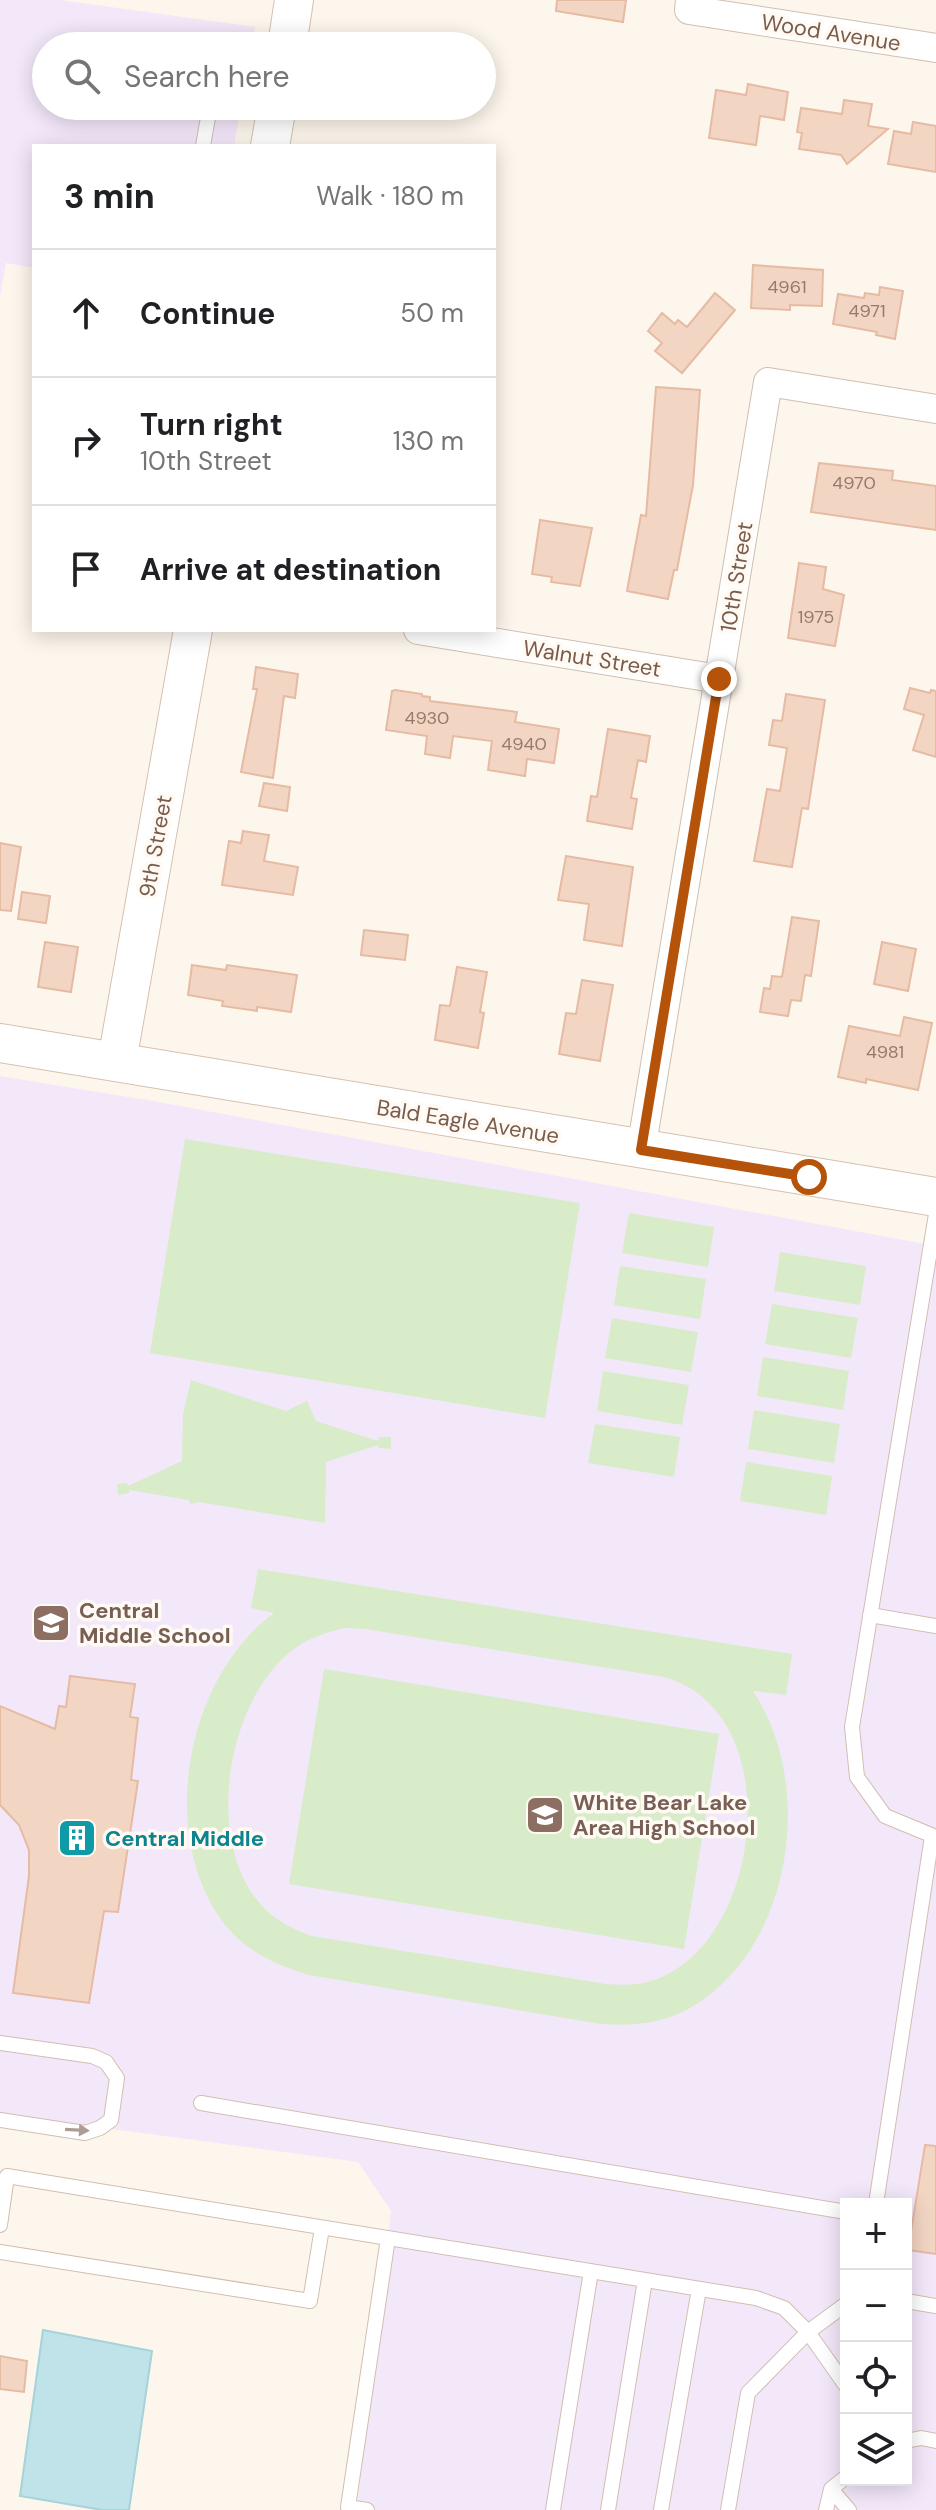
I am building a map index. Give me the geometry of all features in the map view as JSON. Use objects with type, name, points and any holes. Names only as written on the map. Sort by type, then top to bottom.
[{"type":"street","points":[[289,32],[294,0]]},
{"type":"street","name":"Wood Avenue","points":[[690,0],[689,10],[936,48]]},
{"type":"street","points":[[270,144],[275,120]]},
{"type":"street","name":"10th Street","points":[[641,1150],[768,382],[936,409]]},
{"type":"street","name":"9th Street","points":[[117,1061],[193,632]]},
{"type":"street","name":"Walnut Street","points":[[430,632],[719,679]]},
{"type":"street","name":"Bald Eagle Avenue","points":[[0,1043],[936,1197]]},
{"type":"lane","points":[[203,144],[208,120]]},
{"type":"lane","points":[[877,2198],[934,1837],[885,1816],[857,1777],[852,1727],[936,1214]]},
{"type":"lane","points":[[870,1615],[936,1626]]},
{"type":"lane","points":[[0,2043],[92,2056],[106,2062],[117,2078],[111,2120],[100,2128],[85,2133],[0,2120]]},
{"type":"lane","points":[[201,2103],[840,2211]]},
{"type":"lane","points":[[0,2225],[7,2176],[756,2298],[784,2308],[808,2332],[840,2377]]},
{"type":"lane","points":[[0,2252],[310,2301],[322,2228]]},
{"type":"lane","points":[[367,2510],[348,2507],[388,2238]]},
{"type":"lane","points":[[553,2510],[591,2271]]},
{"type":"lane","points":[[608,2510],[645,2280]]},
{"type":"lane","points":[[661,2510],[699,2289]]},
{"type":"lane","points":[[912,2302],[936,2306]]},
{"type":"lane","points":[[728,2510],[748,2393],[808,2332],[840,2308]]},
{"type":"lane","points":[[912,2440],[936,2441]]},
{"type":"lane","points":[[826,2510],[831,2489],[840,2482]]},
{"type":"lane","points":[[831,2489],[849,2510]]},
{"type":"shaded area","points":[[0,0],[60,0],[255,27],[254,32],[32,32],[32,120],[239,120],[234,144],[32,144],[32,268],[6,263],[0,296]]},
{"type":"shaded area","name":"White Bear Lake Area High School","points":[[0,1076],[153,1101],[936,1246],[936,2510],[357,2510],[391,2211],[358,2162],[0,2114]]},
{"type":"green space","points":[[185,1139],[580,1203],[545,1418],[150,1353]]},
{"type":"green space","points":[[629,1213],[714,1227],[708,1267],[622,1253]]},
{"type":"green space","points":[[780,1252],[866,1266],[860,1305],[774,1291]]},
{"type":"green space","points":[[620,1266],[706,1279],[700,1319],[614,1305]]},
{"type":"green space","points":[[772,1304],[858,1318],[851,1358],[765,1344]]},
{"type":"green space","points":[[612,1318],[698,1332],[691,1372],[605,1358]]},
{"type":"green space","points":[[763,1357],[849,1371],[843,1410],[757,1396]]},
{"type":"green space","points":[[603,1371],[689,1385],[682,1425],[597,1411]]},
{"type":"green space","points":[[191,1380],[286,1411],[307,1401],[316,1421],[378,1441],[379,1437],[391,1437],[391,1449],[379,1448],[378,1445],[326,1462],[325,1523],[198,1502],[191,1504],[189,1500],[129,1490],[129,1493],[118,1495],[117,1484],[127,1483],[128,1486],[182,1461],[183,1414]]},
{"type":"green space","points":[[754,1410],[840,1424],[834,1463],[748,1449]]},
{"type":"green space","points":[[595,1424],[680,1437],[674,1477],[588,1463]]},
{"type":"green space","points":[[746,1462],[832,1476],[826,1515],[740,1501]]},
{"type":"green space","points":[[258,1569],[792,1654],[786,1695],[753,1691],[773,1729],[784,1772],[788,1817],[784,1863],[772,1907],[752,1947],[725,1981],[690,2008],[658,2021],[624,2025],[601,2024],[309,1975],[253,1951],[226,1926],[204,1890],[191,1849],[187,1805],[190,1761],[201,1717],[219,1677],[244,1642],[274,1613],[251,1608]],"holes":[[[344,1628],[664,1677],[703,1697],[729,1731],[744,1773],[748,1820],[741,1868],[724,1913],[699,1950],[666,1975],[652,1981],[606,1984],[312,1936],[287,1925],[265,1909],[246,1882],[234,1850],[228,1815],[230,1778],[237,1741],[250,1707],[267,1677],[289,1653],[308,1640],[329,1632]]]},
{"type":"green space","points":[[324,1669],[719,1734],[684,1949],[289,1884]]},
{"type":"water","points":[[43,2330],[152,2351],[129,2510],[102,2510],[20,2496]]},
{"type":"building","points":[[557,0],[626,0],[623,22],[556,11]]},
{"type":"building","points":[[748,84],[788,92],[784,120],[760,116],[756,145],[709,138],[716,90],[746,95]]},
{"type":"building","points":[[844,100],[872,104],[868,126],[888,129],[847,164],[841,155],[799,149],[802,133],[797,132],[801,108],[842,114]]},
{"type":"building","points":[[913,122],[936,126],[936,172],[888,164],[894,131],[911,134]]},
{"type":"building","points":[[753,265],[823,270],[822,306],[790,305],[790,310],[751,308]]},
{"type":"building","points":[[880,287],[903,291],[895,339],[876,335],[877,332],[833,324],[838,294],[864,298],[865,293],[879,295]]},
{"type":"building","points":[[715,293],[735,310],[682,373],[655,351],[662,343],[648,331],[662,313],[675,324],[678,320],[687,327]]},
{"type":"building","points":[[656,387],[700,390],[693,485],[677,570],[674,570],[668,599],[627,591],[641,515],[646,516]]},
{"type":"building","points":[[819,463],[893,471],[892,480],[936,486],[936,530],[811,512]]},
{"type":"building","points":[[540,520],[592,528],[580,586],[551,582],[552,577],[532,574]]},
{"type":"building","points":[[799,563],[826,567],[823,589],[844,595],[835,646],[788,638]]},
{"type":"building","points":[[256,667],[298,674],[295,698],[284,696],[273,778],[241,772],[257,689],[253,689]]},
{"type":"building","points":[[910,688],[930,693],[931,690],[936,691],[936,757],[913,750],[924,715],[904,709]]},
{"type":"building","points":[[392,691],[422,694],[430,697],[430,701],[517,712],[515,722],[559,729],[554,763],[527,759],[525,776],[488,770],[492,741],[453,736],[450,758],[425,754],[427,736],[386,730]]},
{"type":"building","points":[[786,694],[825,700],[808,809],[802,808],[792,867],[754,861],[767,789],[780,791],[787,748],[769,745],[773,720],[782,721]]},
{"type":"building","points":[[608,729],[650,736],[646,762],[638,760],[631,798],[637,799],[632,829],[587,821],[591,796],[597,797]]},
{"type":"building","points":[[264,783],[290,787],[287,811],[259,806]]},
{"type":"building","points":[[243,831],[269,835],[264,861],[298,867],[293,895],[222,885],[229,841],[241,843]]},
{"type":"building","points":[[0,843],[21,847],[11,911],[0,910]]},
{"type":"building","points":[[566,856],[633,867],[622,946],[584,940],[589,904],[558,900]]},
{"type":"building","points":[[22,892],[50,896],[46,923],[18,919]]},
{"type":"building","points":[[792,917],[819,921],[811,976],[805,975],[801,1001],[791,1000],[788,1016],[760,1012],[764,988],[770,989],[772,976],[782,977]]},
{"type":"building","points":[[364,930],[408,935],[405,960],[361,955]]},
{"type":"building","points":[[45,942],[78,947],[71,992],[38,987]]},
{"type":"building","points":[[882,942],[916,949],[908,991],[874,984]]},
{"type":"building","points":[[192,965],[226,970],[227,965],[297,975],[291,1012],[222,1006],[223,1001],[188,995]]},
{"type":"building","points":[[457,967],[487,972],[478,1048],[435,1040],[440,1005],[450,1006]]},
{"type":"building","points":[[582,980],[613,985],[600,1061],[559,1054],[566,1013],[576,1014]]},
{"type":"building","points":[[904,1017],[932,1023],[918,1090],[866,1079],[866,1083],[838,1077],[849,1026],[900,1036]]},
{"type":"building","name":"Central Middle","points":[[70,1676],[135,1684],[130,1717],[138,1718],[131,1780],[138,1781],[118,1912],[104,1911],[89,2003],[13,1993],[29,1876],[29,1850],[19,1825],[0,1805],[0,1706],[55,1729],[59,1706],[66,1707]]},
{"type":"building","points":[[925,2145],[936,2146],[936,2254],[912,2251],[912,2225]]},
{"type":"building","points":[[0,2356],[27,2361],[24,2392],[0,2389]]},
{"type":"place","name":"Central Middle School","points":[[51,1623]]},
{"type":"place","name":"White Bear Lake Area High School","points":[[545,1815]]},
{"type":"place","name":"Central Middle","points":[[77,1838]]},
{"type":"route","points":[[719,679],[641,1150],[809,1177]]}]
